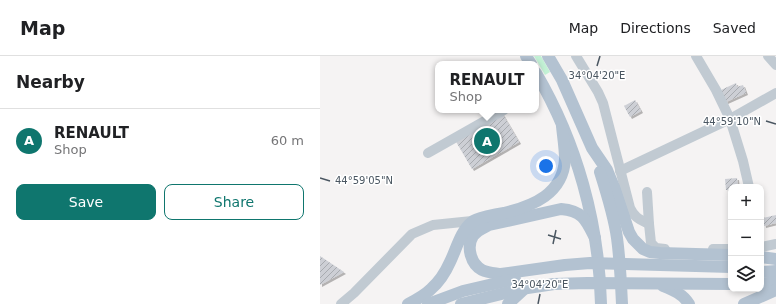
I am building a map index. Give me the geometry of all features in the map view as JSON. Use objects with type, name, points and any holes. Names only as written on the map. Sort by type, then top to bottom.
[{"type":"main road","points":[[548,56],[562,80],[592,148],[609,200],[631,304]]},
{"type":"main road","points":[[540,89],[550,98],[571,147],[582,180],[596,242],[601,304]]},
{"type":"main road","points":[[408,304],[431,289],[441,277],[449,264],[462,233],[472,221],[536,203],[545,197],[555,186],[562,176],[565,159],[562,126]]},
{"type":"main road","points":[[592,148],[607,170],[614,186],[629,232],[639,247],[643,250],[660,253],[728,255]]},
{"type":"main road","points":[[596,242],[588,224],[583,217],[577,212],[561,209],[489,224],[480,229],[474,235],[470,242],[470,248],[472,258],[476,265],[482,270],[501,274],[565,265],[728,272]]},
{"type":"main road","points":[[617,238],[621,273],[622,304]]},
{"type":"main road","points":[[764,257],[776,259]]},
{"type":"main road","points":[[764,266],[776,265]]},
{"type":"main road","points":[[428,304],[463,291],[505,281],[590,266]]},
{"type":"main road","points":[[656,268],[728,267]]},
{"type":"main road","points":[[764,272],[776,271]]},
{"type":"main road","points":[[595,304],[600,280]]},
{"type":"main road","points":[[764,284],[776,282]]},
{"type":"main road","points":[[461,304],[525,288],[554,284],[728,284]]},
{"type":"main road","points":[[656,284],[676,291],[684,297],[689,304]]},
{"type":"main road","points":[[508,304],[525,288]]},
{"type":"main road","points":[[744,304],[776,290]]},
{"type":"street","points":[[576,56],[603,103],[630,208],[637,218],[649,224]]},
{"type":"street","points":[[696,56],[716,90],[730,119],[744,161],[748,184]]},
{"type":"street","points":[[768,56],[776,65]]},
{"type":"street","points":[[620,171],[730,119],[776,93]]},
{"type":"street","points":[[428,153],[499,113]]},
{"type":"street","points":[[647,192],[651,243],[656,248],[728,249]]},
{"type":"street","points":[[342,304],[412,234],[433,225],[472,221]]},
{"type":"street","points":[[764,246],[776,244]]},
{"type":"green space","points":[[534,56],[541,56],[550,72],[545,75],[539,65],[539,61],[537,61]]},
{"type":"building","points":[[736,83],[737,87],[743,85],[746,93],[726,102],[721,90]]},
{"type":"building","points":[[635,100],[641,111],[630,117],[624,106]]},
{"type":"building","points":[[502,113],[519,142],[472,169],[455,140]]},
{"type":"building","points":[[737,178],[738,184],[728,184],[728,190],[726,190],[725,179]]},
{"type":"building","points":[[776,215],[776,223],[764,226],[764,218]]},
{"type":"building","points":[[320,256],[344,272],[320,285]]},
{"type":"place","name":"RENAULT","points":[[487,141]]}]
